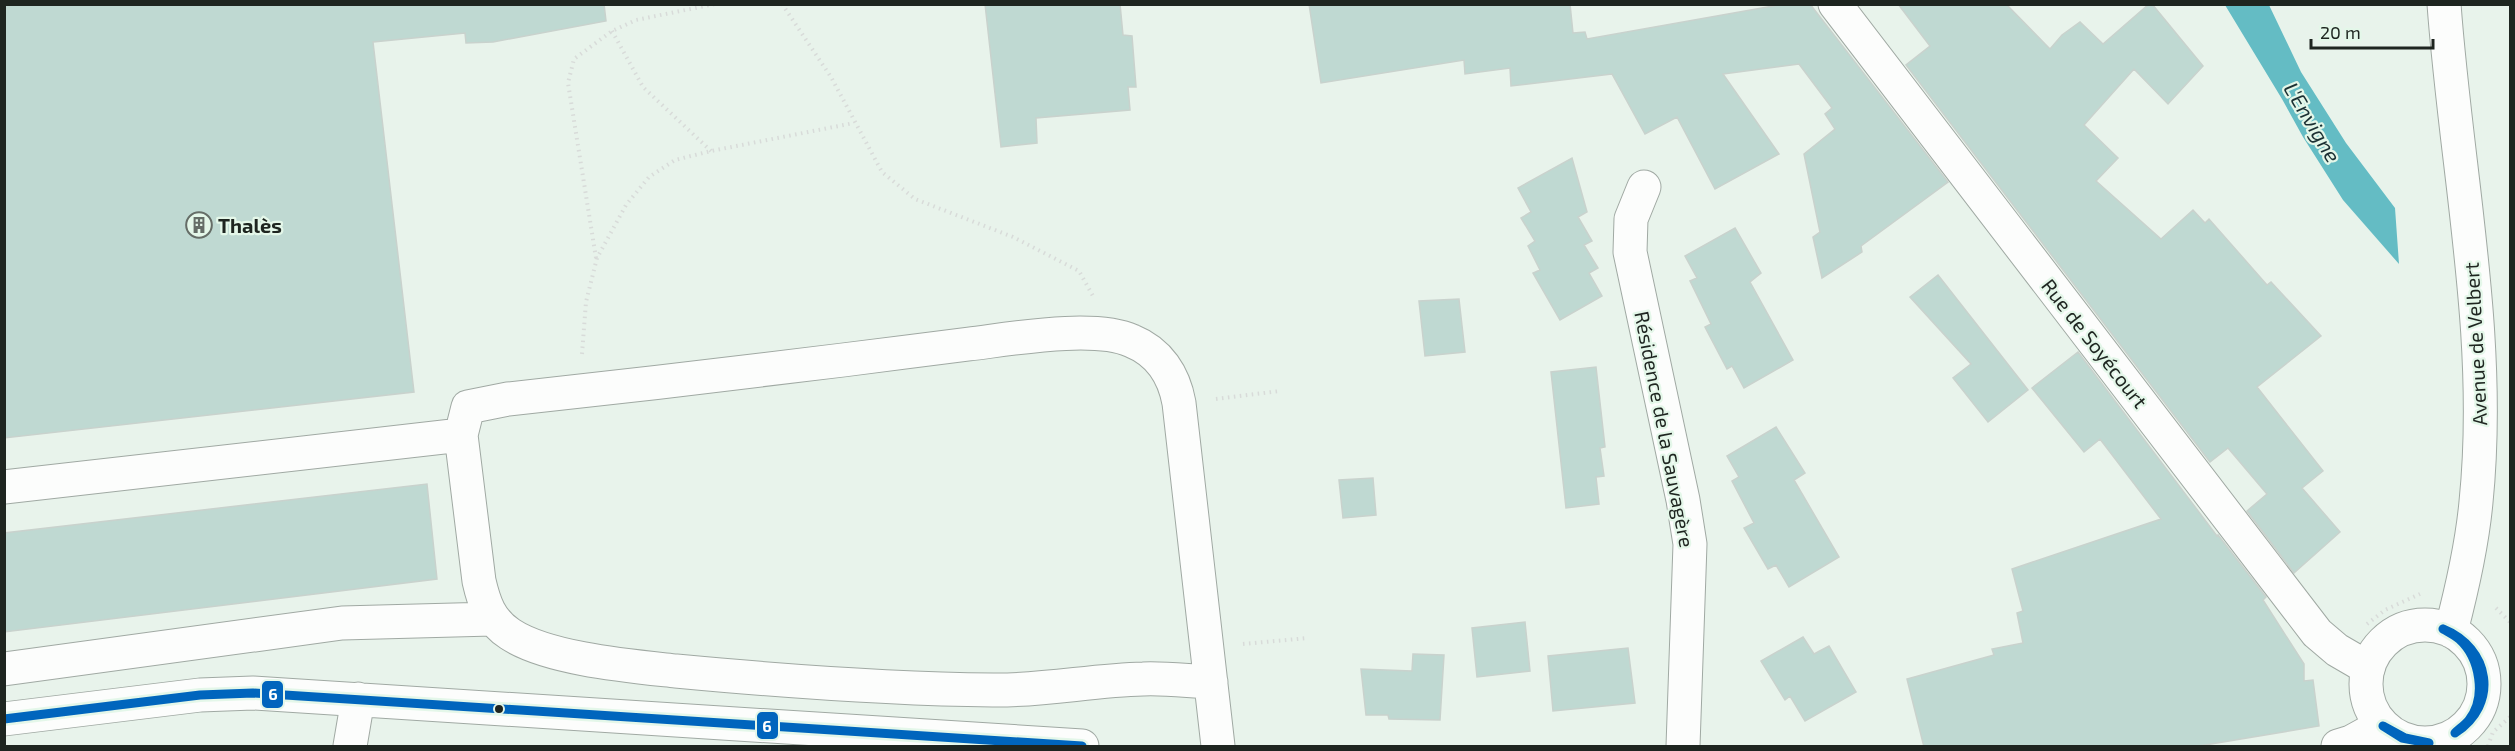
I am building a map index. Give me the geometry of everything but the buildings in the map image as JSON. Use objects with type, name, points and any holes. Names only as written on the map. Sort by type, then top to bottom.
[{"type":"street","name":"Rue de Soyécourt","points":[[1834,4],[2317,633],[2356,661]]},
{"type":"street","name":"Avenue de Velbert","points":[[2429,4],[2447,55]]},
{"type":"street","name":"Avenue de Velbert","points":[[2444,4],[2447,55],[2462,167],[2476,317],[2480,431],[2476,502],[2469,554],[2451,632]]},
{"type":"street","name":"Résidence de la Sauvagère","points":[[1644,187],[1631,219],[1630,252],[1683,500],[1689,544],[1683,747]]},
{"type":"street","points":[[1210,682],[1143,679],[996,690],[818,682],[614,665],[532,646],[509,633],[492,619],[484,601],[479,581],[461,435],[468,407],[508,399],[1011,339],[1067,334],[1104,335],[1132,340],[1159,358],[1175,384],[1218,747]]},
{"type":"street","points":[[4,487],[461,435]]},
{"type":"street","points":[[4,669],[342,623],[492,619]]},
{"type":"street","points":[[2418,625],[2435,626],[2451,632],[2467,642],[2478,658],[2497,675],[2483,696],[2477,713],[2449,742],[2413,742],[2396,736],[2382,725],[2371,708],[2356,661],[2375,652],[2386,639],[2401,630],[2418,625]]},
{"type":"street","points":[[4,719],[200,695],[253,693],[975,743],[1082,747]]},
{"type":"street","points":[[350,747],[358,699]]},
{"type":"street","points":[[2338,747],[2382,725]]},
{"type":"path","points":[[597,258],[568,83],[574,59],[612,31],[636,20],[715,4]]},
{"type":"path","points":[[782,4],[831,77],[882,172],[915,199],[1013,237],[1079,271],[1101,310],[1104,335]]},
{"type":"path","points":[[612,31],[643,87],[711,151]]},
{"type":"path","points":[[582,391],[586,302],[597,258],[626,205],[649,177],[675,160],[854,123]]},
{"type":"path","points":[[2356,661],[2358,632],[2385,610],[2420,594],[2424,584]]},
{"type":"path","points":[[2488,747],[2493,732],[2511,717]]},
{"type":"water","name":"L'Envigne","points":[[2225,5],[2269,5],[2301,72],[2346,143],[2395,208],[2399,264],[2343,200]]},
{"type":"transit line","name":"6","points":[[2443,629],[2459,638],[2471,649],[2484,677],[2479,707],[2469,721],[2455,733]]},
{"type":"transit line","name":"6","points":[[2443,629],[2459,639],[2466,647],[2472,656],[2479,678],[2475,711],[2455,733]]},
{"type":"transit line","name":"6","points":[[4,719],[200,695],[253,693],[1082,746]]},
{"type":"transit line","name":"6","points":[[2383,726],[2405,738],[2429,743]]},
{"type":"transit line","name":"6","points":[[2383,726],[2402,738],[2429,743]]},
{"type":"place","name":"Thalès","points":[[199,225]]}]
